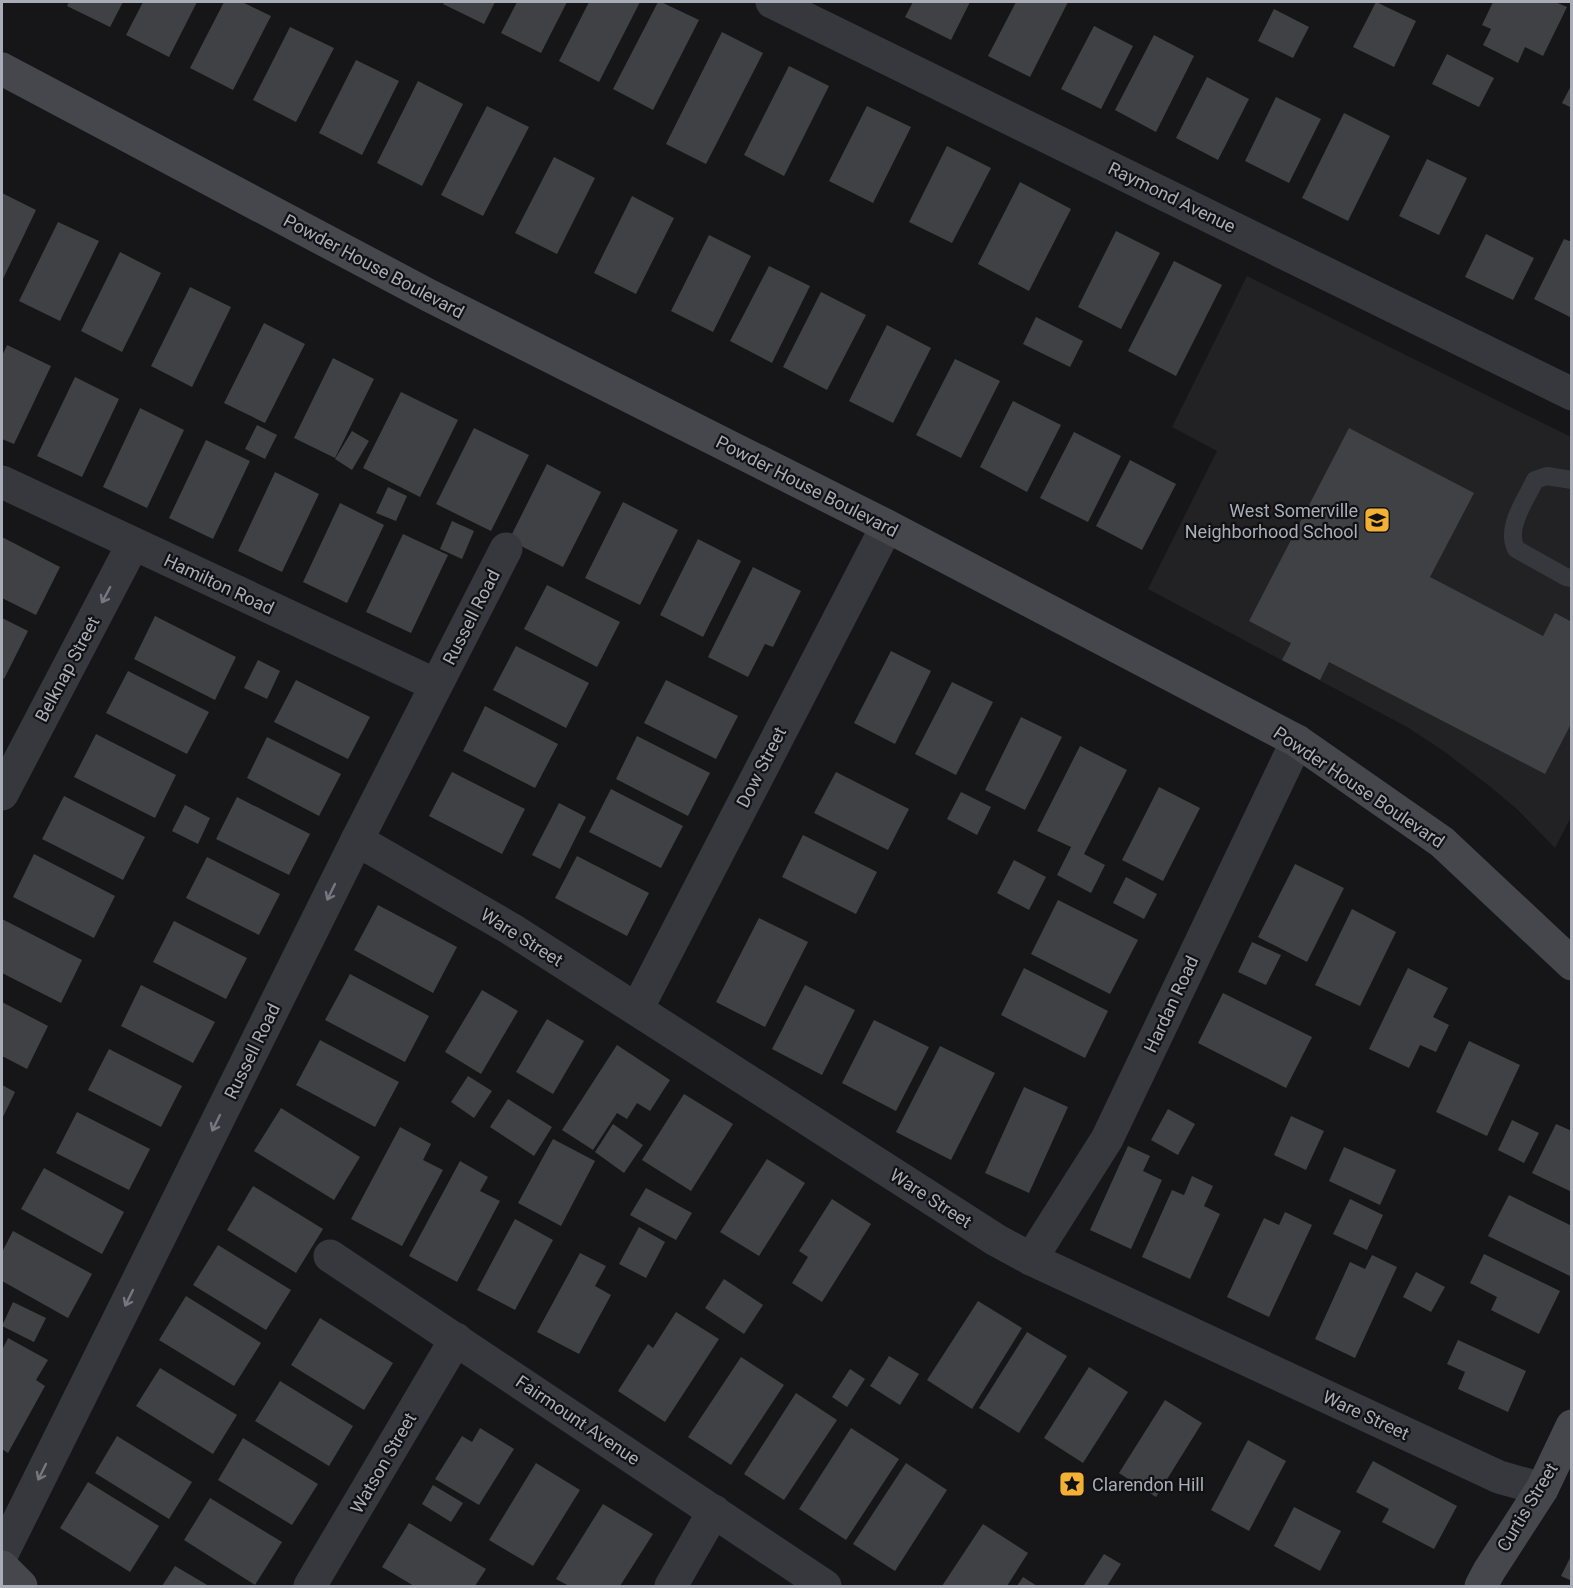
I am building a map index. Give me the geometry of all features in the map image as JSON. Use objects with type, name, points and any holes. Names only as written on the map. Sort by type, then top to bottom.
[{"type":"main road","name":"Powder House Boulevard","points":[[2,69],[428,295],[887,526],[1297,741],[1442,842],[1572,964]]},
{"type":"main road","name":"Curtis Street","points":[[1481,1587],[1489,1570],[1542,1489],[1564,1463],[1572,1426]]},
{"type":"main road","points":[[2,1567],[21,1587]]},
{"type":"street","name":"Raymond Avenue","points":[[772,2],[1572,394]]},
{"type":"street","name":"Hamilton Road","points":[[2,482],[436,685]]},
{"type":"street","name":"Dow Street","points":[[637,1009],[887,526]]},
{"type":"street","name":"Belknap Street","points":[[2,794],[133,544]]},
{"type":"street","name":"Russell Road","points":[[2,1554],[357,840],[506,549]]},
{"type":"street","name":"Hardan Road","points":[[1031,1259],[1107,1139],[1297,741]]},
{"type":"street","name":"Ware Street","points":[[357,840],[511,929],[996,1240],[1031,1259],[1499,1477],[1542,1489]]},
{"type":"street","name":"Fairmount Avenue","points":[[330,1256],[825,1587]]},
{"type":"street","name":"Watson Street","points":[[310,1587],[456,1339]]},
{"type":"street","points":[[671,1587],[714,1511]]},
{"type":"lane","points":[[1572,480],[1547,476],[1535,480],[1512,530],[1512,541],[1516,549],[1566,577],[1572,578]]},
{"type":"shaded area","name":"West Somerville Neighborhood School","points":[[1247,276],[1571,437],[1572,815],[1555,848],[1517,809],[1488,785],[1407,727],[1148,589],[1217,451],[1172,427]]},
{"type":"building","points":[[69,2],[123,2],[110,27],[67,6]]},
{"type":"building","points":[[143,2],[197,2],[169,57],[126,35]]},
{"type":"building","points":[[224,2],[242,2],[271,16],[233,90],[190,68]]},
{"type":"building","points":[[444,2],[495,2],[484,24],[443,4]]},
{"type":"building","points":[[517,2],[567,2],[541,53],[501,33]]},
{"type":"building","points":[[589,2],[640,2],[599,82],[559,61]]},
{"type":"building","points":[[658,2],[699,20],[653,110],[613,89]]},
{"type":"building","points":[[913,2],[970,2],[951,40],[905,17]]},
{"type":"building","points":[[1016,2],[1068,2],[1030,77],[988,56]]},
{"type":"building","points":[[1376,2],[1416,21],[1394,67],[1353,47]]},
{"type":"building","points":[[1493,2],[1555,2],[1567,7],[1543,56],[1525,47],[1518,63],[1483,45],[1491,29],[1482,25]]},
{"type":"building","points":[[1274,9],[1309,27],[1293,58],[1258,41]]},
{"type":"building","points":[[1094,26],[1133,46],[1101,109],[1061,89]]},
{"type":"building","points":[[290,27],[334,48],[296,122],[253,100]]},
{"type":"building","points":[[722,32],[763,53],[706,164],[666,144]]},
{"type":"building","points":[[1154,35],[1194,56],[1156,132],[1115,110]]},
{"type":"building","points":[[1447,54],[1494,78],[1479,107],[1432,84]]},
{"type":"building","points":[[356,60],[399,81],[362,155],[319,133]]},
{"type":"building","points":[[789,66],[829,86],[784,176],[744,155]]},
{"type":"building","points":[[1207,77],[1249,99],[1218,160],[1176,138]]},
{"type":"building","points":[[418,81],[463,104],[422,186],[377,163]]},
{"type":"building","points":[[1572,84],[1572,108],[1562,103]]},
{"type":"building","points":[[1276,97],[1321,119],[1289,183],[1245,161]]},
{"type":"building","points":[[487,106],[529,127],[483,216],[441,195]]},
{"type":"building","points":[[867,106],[911,127],[873,203],[829,181]]},
{"type":"building","points":[[1344,113],[1390,136],[1348,221],[1302,198]]},
{"type":"building","points":[[947,146],[991,168],[952,243],[909,222]]},
{"type":"building","points":[[554,157],[595,178],[557,254],[515,233]]},
{"type":"building","points":[[1427,159],[1467,178],[1439,235],[1399,216]]},
{"type":"building","points":[[1020,182],[1071,209],[1029,291],[978,264]]},
{"type":"building","points":[[2,193],[36,210],[2,281]]},
{"type":"building","points":[[632,196],[674,218],[636,294],[594,273]]},
{"type":"building","points":[[58,222],[99,241],[60,321],[19,301]]},
{"type":"building","points":[[1116,231],[1160,253],[1121,329],[1078,307]]},
{"type":"building","points":[[1486,234],[1534,258],[1513,300],[1465,277]]},
{"type":"building","points":[[709,235],[751,256],[713,332],[671,311]]},
{"type":"building","points":[[1564,239],[1572,242],[1572,318],[1534,299]]},
{"type":"building","points":[[120,252],[161,273],[122,352],[81,331]]},
{"type":"building","points":[[1174,261],[1222,285],[1176,376],[1128,351]]},
{"type":"building","points":[[769,266],[810,286],[772,363],[730,341]]},
{"type":"building","points":[[190,287],[231,307],[192,387],[151,366]]},
{"type":"building","points":[[821,292],[866,315],[827,390],[783,367]]},
{"type":"building","points":[[1036,317],[1083,341],[1070,367],[1023,344]]},
{"type":"building","points":[[264,323],[305,344],[265,423],[224,403]]},
{"type":"building","points":[[887,325],[931,348],[893,423],[849,401]]},
{"type":"building","points":[[7,345],[51,366],[14,444],[2,439],[2,356]]},
{"type":"building","points":[[333,358],[374,379],[335,458],[294,438]]},
{"type":"building","points":[[955,359],[1000,381],[961,458],[916,435]]},
{"type":"building","points":[[75,377],[119,399],[82,477],[37,456]]},
{"type":"building","points":[[401,392],[458,420],[420,497],[363,468]]},
{"type":"building","points":[[1013,401],[1061,425],[1027,492],[980,467]]},
{"type":"building","points":[[140,408],[184,430],[147,508],[103,487]]},
{"type":"building","points":[[257,425],[277,435],[265,459],[245,449]]},
{"type":"building","points":[[474,428],[529,455],[491,531],[436,504]]},
{"type":"building","points":[[1349,428],[1474,493],[1430,577],[1543,636],[1555,613],[1572,622],[1572,722],[1545,774],[1329,662],[1320,680],[1282,660],[1291,643],[1249,621]]},
{"type":"building","points":[[352,431],[369,441],[352,470],[335,459]]},
{"type":"building","points":[[1074,432],[1121,456],[1088,522],[1040,498]]},
{"type":"building","points":[[206,440],[250,461],[213,539],[169,518]]},
{"type":"building","points":[[1130,460],[1176,484],[1142,550],[1096,526]]},
{"type":"building","points":[[547,464],[601,492],[563,567],[509,540]]},
{"type":"building","points":[[275,472],[319,494],[282,572],[238,551]]},
{"type":"building","points":[[388,487],[407,496],[396,521],[376,513]]},
{"type":"building","points":[[623,502],[678,530],[640,605],[585,578]]},
{"type":"building","points":[[340,503],[384,525],[347,603],[303,582]]},
{"type":"building","points":[[452,521],[474,531],[462,559],[440,549]]},
{"type":"building","points":[[403,534],[448,555],[411,633],[366,612]]},
{"type":"building","points":[[2,537],[60,567],[36,615],[2,598]]},
{"type":"building","points":[[698,539],[741,561],[703,637],[660,615]]},
{"type":"building","points":[[753,567],[801,591],[773,647],[765,644],[748,677],[708,657]]},
{"type":"building","points":[[547,585],[620,622],[597,667],[524,629]]},
{"type":"building","points":[[155,616],[236,657],[215,700],[134,659]]},
{"type":"building","points":[[2,618],[28,631],[4,679],[2,677]]},
{"type":"building","points":[[516,646],[589,683],[566,728],[493,690]]},
{"type":"building","points":[[891,651],[931,671],[895,744],[854,723]]},
{"type":"building","points":[[258,660],[280,671],[267,699],[244,688]]},
{"type":"building","points":[[128,671],[209,712],[187,754],[106,713]]},
{"type":"building","points":[[296,680],[370,717],[348,759],[274,722]]},
{"type":"building","points":[[666,680],[738,716],[716,759],[644,723]]},
{"type":"building","points":[[952,682],[993,702],[956,775],[915,754]]},
{"type":"building","points":[[485,706],[558,744],[535,788],[463,751]]},
{"type":"building","points":[[1021,717],[1062,737],[1025,810],[985,790]]},
{"type":"building","points":[[96,734],[176,775],[155,818],[74,777]]},
{"type":"building","points":[[637,736],[710,773],[688,816],[616,779]]},
{"type":"building","points":[[267,737],[341,774],[319,816],[247,778]]},
{"type":"building","points":[[1080,746],[1127,770],[1084,854],[1105,865],[1091,893],[1057,875],[1071,847],[1037,831]]},
{"type":"building","points":[[452,772],[525,809],[502,854],[429,816]]},
{"type":"building","points":[[836,772],[909,809],[888,850],[814,813]]},
{"type":"building","points":[[1159,787],[1200,808],[1163,881],[1122,860]]},
{"type":"building","points":[[611,789],[683,826],[661,868],[589,832]]},
{"type":"building","points":[[961,792],[991,807],[977,835],[947,819]]},
{"type":"building","points":[[64,796],[145,837],[123,880],[42,839]]},
{"type":"building","points":[[237,797],[310,834],[289,875],[216,839]]},
{"type":"building","points":[[559,803],[586,817],[560,869],[532,855]]},
{"type":"building","points":[[185,805],[210,818],[198,844],[172,831]]},
{"type":"building","points":[[803,835],[877,872],[856,914],[782,877]]},
{"type":"building","points":[[34,854],[115,896],[94,938],[13,897]]},
{"type":"building","points":[[577,856],[649,893],[627,936],[555,898]]},
{"type":"building","points":[[207,857],[280,894],[259,935],[186,898]]},
{"type":"building","points":[[1014,860],[1046,877],[1029,910],[997,893]]},
{"type":"building","points":[[1295,864],[1344,888],[1307,962],[1258,937]]},
{"type":"building","points":[[1126,877],[1157,894],[1144,919],[1113,903]]},
{"type":"building","points":[[1058,900],[1138,940],[1110,994],[1031,954]]},
{"type":"building","points":[[378,905],[457,947],[433,993],[354,950]]},
{"type":"building","points":[[1352,909],[1396,932],[1360,1006],[1315,985]]},
{"type":"building","points":[[759,918],[808,942],[765,1027],[716,1002]]},
{"type":"building","points":[[2,919],[82,960],[61,1003],[2,973]]},
{"type":"building","points":[[174,921],[247,958],[226,999],[153,962]]},
{"type":"building","points":[[1252,942],[1281,955],[1266,985],[1238,972]]},
{"type":"building","points":[[1024,968],[1108,1011],[1085,1058],[1001,1015]]},
{"type":"building","points":[[1408,968],[1448,988],[1433,1017],[1449,1025],[1436,1052],[1420,1045],[1409,1068],[1369,1049]]},
{"type":"building","points":[[350,974],[429,1016],[405,1062],[325,1020]]},
{"type":"building","points":[[141,985],[215,1022],[193,1063],[121,1026]]},
{"type":"building","points":[[805,985],[855,1010],[822,1075],[772,1049]]},
{"type":"building","points":[[482,990],[518,1011],[481,1074],[445,1052]]},
{"type":"building","points":[[1223,993],[1312,1037],[1286,1088],[1198,1043]]},
{"type":"building","points":[[2,1002],[48,1026],[27,1069],[2,1056]]},
{"type":"building","points":[[547,1019],[584,1041],[553,1094],[516,1072]]},
{"type":"building","points":[[874,1020],[929,1047],[896,1111],[842,1083]]},
{"type":"building","points":[[320,1040],[399,1082],[375,1127],[296,1085]]},
{"type":"building","points":[[1469,1041],[1520,1065],[1487,1136],[1436,1112]]},
{"type":"building","points":[[617,1045],[670,1080],[650,1111],[637,1103],[627,1119],[617,1113],[593,1150],[562,1130]]},
{"type":"building","points":[[940,1046],[995,1073],[951,1160],[896,1132]]},
{"type":"building","points":[[109,1049],[182,1086],[161,1127],[88,1090]]},
{"type":"building","points":[[468,1076],[492,1091],[474,1118],[451,1102]]},
{"type":"building","points":[[2,1085],[15,1092],[2,1119]]},
{"type":"building","points":[[1024,1087],[1068,1107],[1029,1193],[985,1173]]},
{"type":"building","points":[[684,1094],[733,1124],[691,1191],[642,1160]]},
{"type":"building","points":[[508,1099],[552,1127],[534,1156],[490,1127]]},
{"type":"building","points":[[281,1108],[360,1157],[334,1200],[254,1151]]},
{"type":"building","points":[[1168,1109],[1195,1124],[1178,1155],[1151,1140]]},
{"type":"building","points":[[77,1112],[150,1149],[129,1190],[56,1153]]},
{"type":"building","points":[[1291,1116],[1324,1131],[1306,1170],[1274,1155]]},
{"type":"building","points":[[1512,1120],[1539,1133],[1524,1163],[1498,1150]]},
{"type":"building","points":[[613,1124],[643,1145],[624,1173],[595,1152]]},
{"type":"building","points":[[1556,1124],[1572,1131],[1572,1192],[1532,1173]]},
{"type":"building","points":[[400,1127],[431,1144],[423,1160],[443,1170],[402,1246],[351,1219]]},
{"type":"building","points":[[553,1139],[595,1161],[561,1226],[518,1203]]},
{"type":"building","points":[[1128,1146],[1150,1156],[1143,1171],[1162,1180],[1131,1249],[1090,1230]]},
{"type":"building","points":[[1344,1147],[1396,1170],[1380,1205],[1329,1181]]},
{"type":"building","points":[[767,1159],[805,1183],[759,1256],[720,1232]]},
{"type":"building","points":[[460,1161],[488,1177],[480,1191],[500,1201],[457,1282],[409,1256]]},
{"type":"building","points":[[44,1168],[124,1212],[102,1254],[21,1209]]},
{"type":"building","points":[[1192,1176],[1213,1186],[1204,1206],[1220,1214],[1190,1279],[1142,1257],[1172,1190],[1184,1195]]},
{"type":"building","points":[[253,1186],[323,1229],[296,1273],[227,1230]]},
{"type":"building","points":[[646,1188],[692,1213],[676,1240],[630,1215]]},
{"type":"building","points":[[1509,1195],[1572,1226],[1572,1277],[1488,1236]]},
{"type":"building","points":[[832,1199],[871,1224],[822,1302],[792,1283],[808,1257],[799,1251]]},
{"type":"building","points":[[1350,1199],[1383,1215],[1367,1250],[1333,1234]]},
{"type":"building","points":[[1285,1212],[1312,1225],[1269,1317],[1227,1297],[1264,1218],[1279,1225]]},
{"type":"building","points":[[515,1219],[553,1240],[515,1310],[477,1290]]},
{"type":"building","points":[[639,1227],[665,1242],[646,1278],[619,1264]]},
{"type":"building","points":[[13,1231],[92,1274],[68,1318],[2,1281],[2,1252]]},
{"type":"building","points":[[218,1245],[291,1290],[266,1330],[193,1285]]},
{"type":"building","points":[[580,1253],[606,1266],[595,1286],[611,1295],[579,1354],[537,1332]]},
{"type":"building","points":[[1484,1254],[1560,1291],[1539,1334],[1491,1310],[1497,1297],[1470,1283]]},
{"type":"building","points":[[1372,1255],[1397,1267],[1355,1358],[1315,1339],[1350,1262],[1365,1269]]},
{"type":"building","points":[[1416,1272],[1445,1287],[1431,1312],[1403,1297]]},
{"type":"building","points":[[724,1279],[763,1305],[744,1334],[705,1308]]},
{"type":"building","points":[[186,1296],[261,1343],[234,1386],[159,1340]]},
{"type":"building","points":[[978,1301],[1022,1328],[972,1409],[927,1380]]},
{"type":"building","points":[[13,1302],[46,1318],[34,1342],[2,1326]]},
{"type":"building","points":[[676,1312],[719,1339],[665,1422],[618,1391],[648,1344],[653,1348]]},
{"type":"building","points":[[320,1318],[393,1363],[364,1410],[291,1365]]},
{"type":"building","points":[[1027,1332],[1067,1356],[1019,1433],[979,1408]]},
{"type":"building","points":[[8,1338],[48,1360],[36,1380],[45,1386],[8,1453],[2,1449],[2,1350]]},
{"type":"building","points":[[1458,1340],[1526,1371],[1508,1412],[1458,1389],[1465,1372],[1447,1364]]},
{"type":"building","points":[[889,1356],[919,1374],[900,1405],[870,1386]]},
{"type":"building","points":[[741,1357],[784,1385],[731,1465],[688,1437]]},
{"type":"building","points":[[1089,1367],[1128,1392],[1083,1463],[1044,1438]]},
{"type":"building","points":[[160,1368],[237,1415],[213,1454],[136,1406]]},
{"type":"building","points":[[850,1369],[865,1379],[847,1407],[832,1397]]},
{"type":"building","points":[[280,1381],[353,1426],[329,1466],[255,1421]]},
{"type":"building","points":[[796,1393],[837,1420],[784,1500],[744,1474]]},
{"type":"building","points":[[1165,1400],[1202,1423],[1156,1497],[1119,1473]]},
{"type":"building","points":[[480,1428],[514,1449],[479,1505],[435,1479],[462,1436],[472,1442]]},
{"type":"building","points":[[851,1428],[899,1459],[846,1540],[799,1509]]},
{"type":"building","points":[[117,1436],[192,1482],[169,1519],[95,1473]]},
{"type":"building","points":[[243,1438],[318,1484],[292,1525],[218,1480]]},
{"type":"building","points":[[1248,1440],[1286,1461],[1249,1531],[1211,1510]]},
{"type":"building","points":[[1373,1461],[1457,1506],[1434,1549],[1382,1522],[1389,1509],[1356,1492]]},
{"type":"building","points":[[536,1463],[580,1490],[533,1566],[489,1540]]},
{"type":"building","points":[[906,1463],[947,1490],[895,1571],[853,1544]]},
{"type":"building","points":[[88,1482],[159,1526],[130,1572],[60,1528]]},
{"type":"building","points":[[433,1485],[463,1503],[451,1522],[422,1504]]},
{"type":"building","points":[[210,1498],[282,1542],[255,1585],[184,1540]]},
{"type":"building","points":[[603,1504],[653,1534],[620,1586],[569,1586],[556,1579]]},
{"type":"building","points":[[1294,1507],[1341,1531],[1320,1571],[1274,1546]]},
{"type":"building","points":[[409,1523],[486,1569],[475,1586],[414,1586],[382,1567]]},
{"type":"building","points":[[983,1524],[1028,1553],[1007,1586],[942,1586]]},
{"type":"building","points":[[1104,1554],[1121,1564],[1107,1586],[1085,1586],[1084,1585]]},
{"type":"building","points":[[1572,1554],[1572,1581],[1561,1576]]},
{"type":"building","points":[[175,1566],[209,1586],[162,1586]]},
{"type":"building","points":[[1023,1577],[1037,1586],[1017,1586]]},
{"type":"place","name":"West Somerville Neighborhood School","points":[[1377,520]]},
{"type":"place","name":"Clarendon Hill","points":[[1072,1484]]}]
